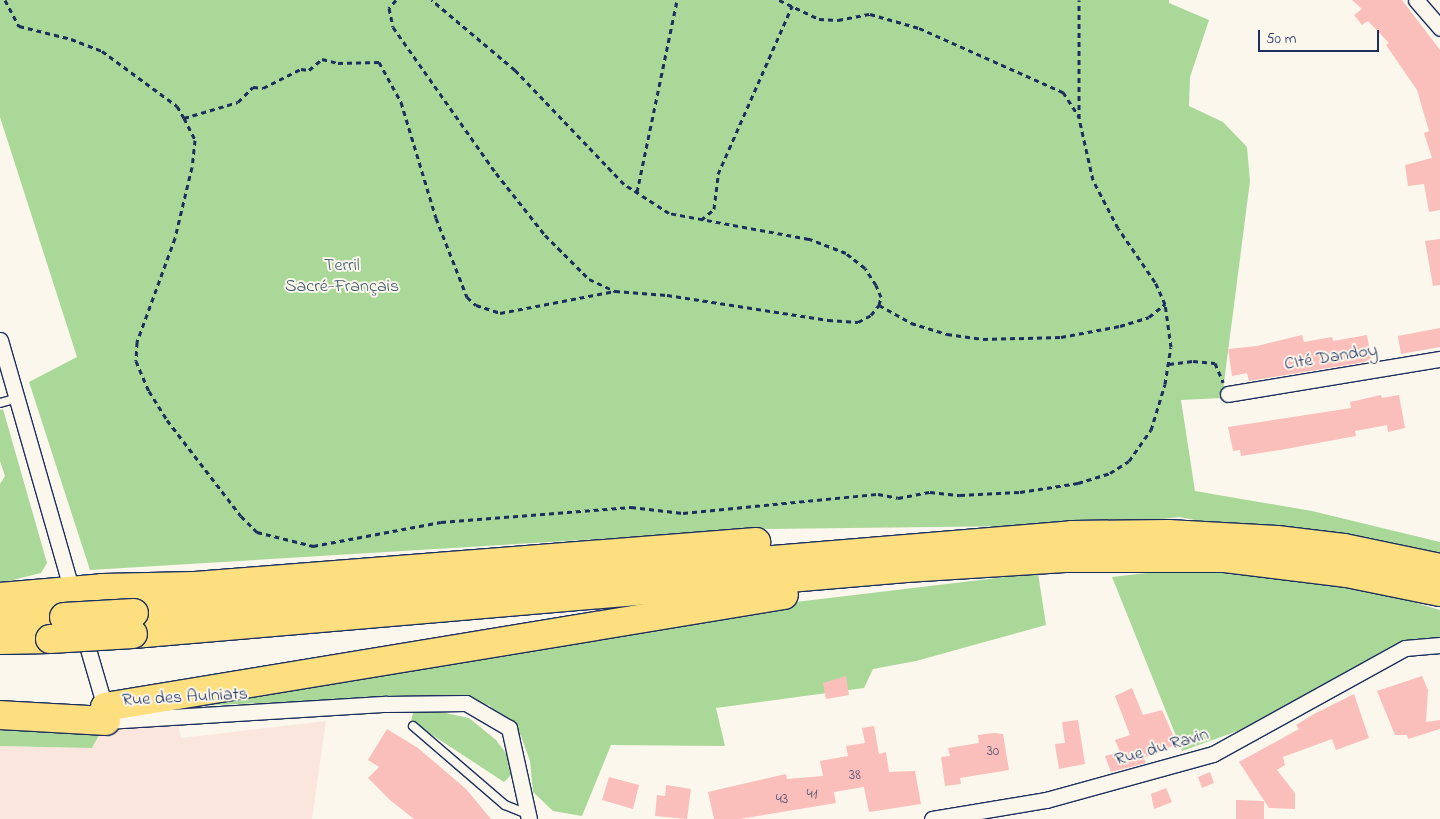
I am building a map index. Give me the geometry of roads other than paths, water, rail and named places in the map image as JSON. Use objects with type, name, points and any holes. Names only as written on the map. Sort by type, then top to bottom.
[{"type":"highway","points":[[0,640],[134,623],[927,545],[1072,536],[1168,534],[1344,548],[1440,568]]},
{"type":"highway","points":[[0,597],[71,590],[195,586],[716,544],[862,536],[927,545]]},
{"type":"highway","points":[[0,618],[134,623],[1065,558],[1225,558],[1330,570],[1440,592]]},
{"type":"highway","points":[[0,714],[105,714],[830,587],[906,568]]},
{"type":"street","points":[[1416,0],[1440,28]]},
{"type":"street","name":"Rue des Aulniats","points":[[0,340],[4,363],[17,398],[105,714],[466,703],[508,728],[528,817]]},
{"type":"street","name":"CIté Dandoy","points":[[1228,394],[1440,358]]},
{"type":"street","name":"Rue du Ravin","points":[[932,819],[1046,800],[1213,754],[1405,648],[1440,645]]},
{"type":"street","points":[[528,817],[542,819]]},
{"type":"lane","points":[[0,403],[17,398]]},
{"type":"lane","points":[[413,726],[505,805],[528,817]]},
{"type":"park label","name":"Terril Sacré-Français","points":[[342,277]]}]
